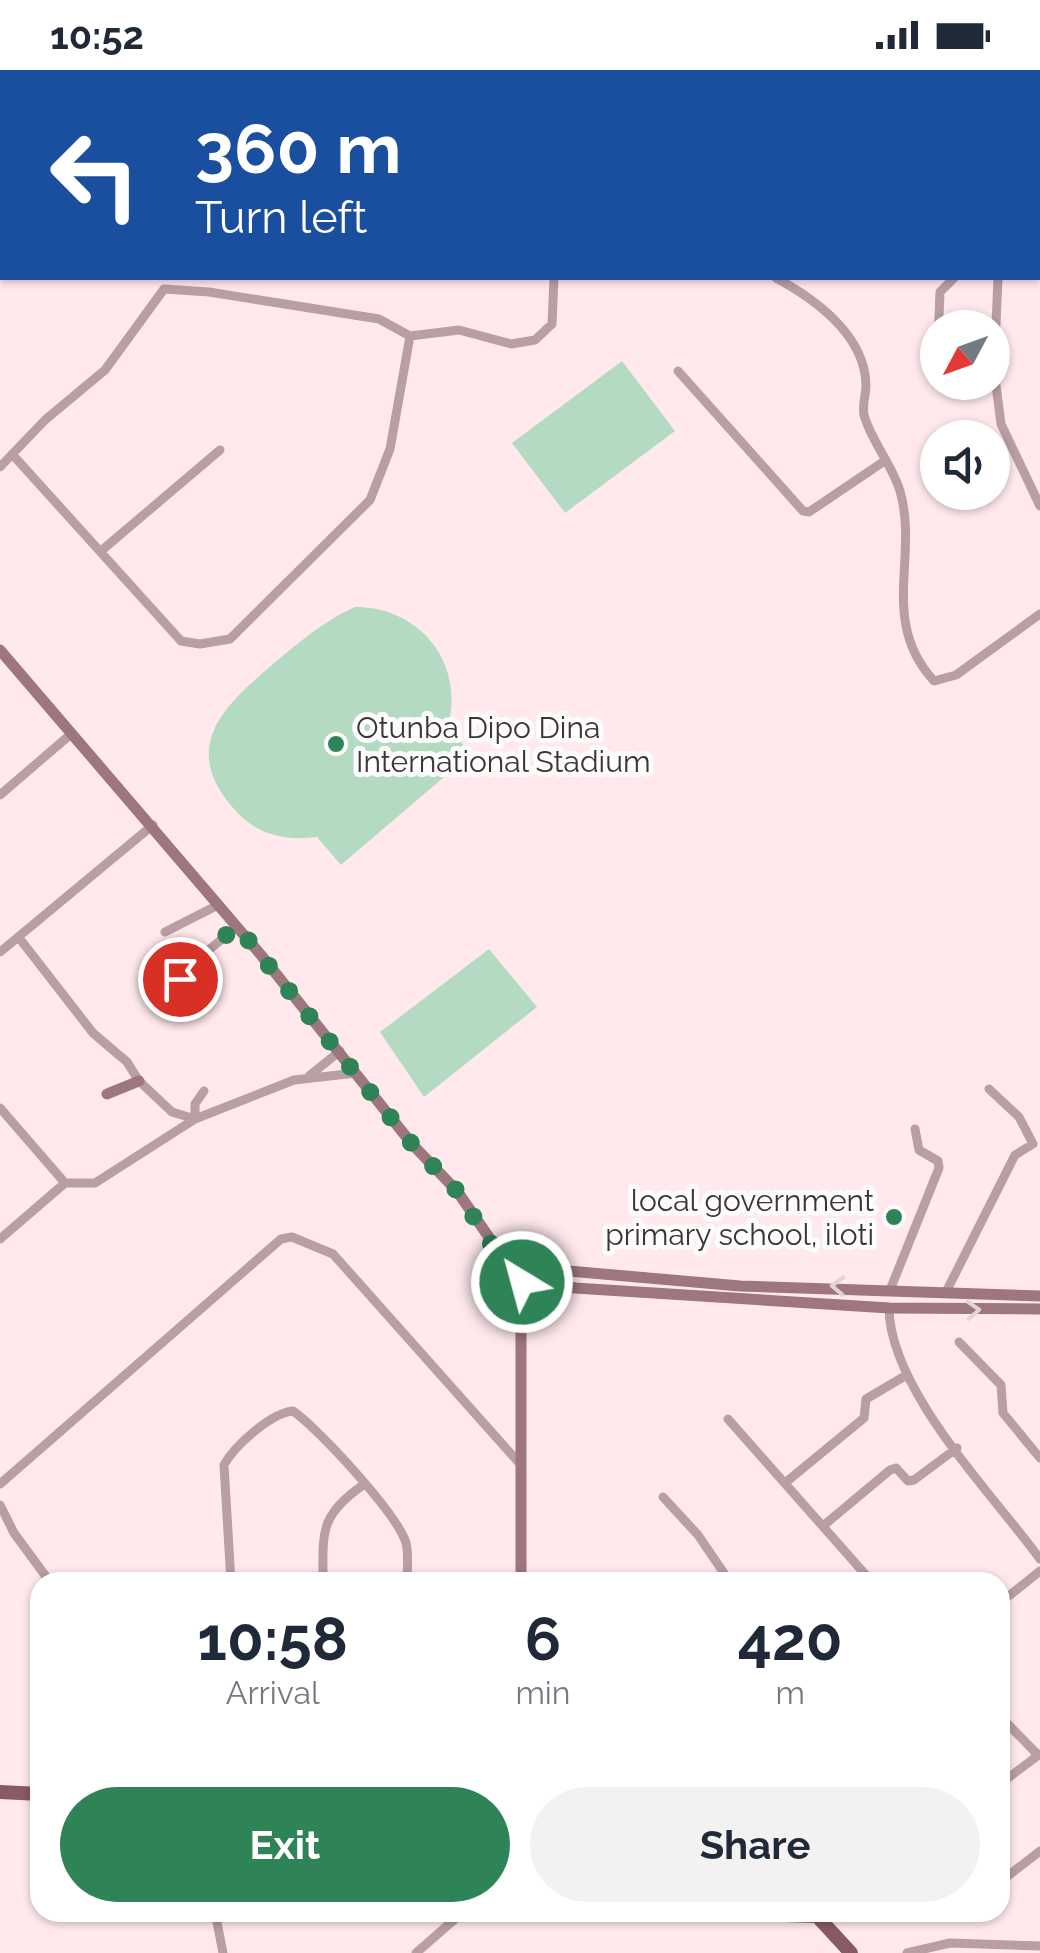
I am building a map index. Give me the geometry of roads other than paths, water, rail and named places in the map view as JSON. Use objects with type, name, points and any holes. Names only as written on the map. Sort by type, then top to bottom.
[{"type":"main road","points":[[0,1792],[30,1794]]},
{"type":"main road","points":[[823,1922],[851,1953]]},
{"type":"street","points":[[0,467],[105,370],[164,289],[209,292],[379,319],[410,336],[459,330],[511,344],[535,340],[552,324],[554,280]]},
{"type":"street","points":[[779,280],[829,313],[846,334],[864,376],[866,421],[901,492],[907,639],[934,681],[956,675],[1040,614]]},
{"type":"street","points":[[939,310],[940,292],[952,280]]},
{"type":"street","points":[[996,310],[998,280]]},
{"type":"street","points":[[12,454],[181,641],[200,644],[230,639],[370,500],[390,449],[410,336]]},
{"type":"street","points":[[678,372],[803,511],[810,512],[886,460]]},
{"type":"street","points":[[998,400],[1002,424],[1040,506]]},
{"type":"street","points":[[101,551],[220,450]]},
{"type":"street","points":[[0,650],[153,825],[412,1144],[457,1191],[521,1275],[521,1572]]},
{"type":"street","points":[[0,796],[71,734]]},
{"type":"street","points":[[0,952],[153,825]]},
{"type":"street","points":[[165,932],[218,905]]},
{"type":"street","points":[[180,979],[184,970],[237,926]]},
{"type":"street","points":[[20,939],[93,1034],[127,1062],[139,1081],[172,1112],[195,1119]]},
{"type":"street","points":[[306,1078],[340,1051]]},
{"type":"street","points":[[0,1239],[65,1183],[95,1183],[195,1119],[306,1078],[356,1073]]},
{"type":"street","points":[[108,1094],[139,1081]]},
{"type":"street","points":[[946,1292],[1015,1156],[1033,1144],[1032,1136],[1006,1101],[989,1089]]},
{"type":"street","points":[[195,1119],[194,1104],[204,1091]]},
{"type":"street","points":[[0,1108],[65,1183]]},
{"type":"street","points":[[890,1290],[939,1168],[938,1161],[919,1150],[915,1129]]},
{"type":"street","points":[[0,1484],[9,1472],[152,1356],[256,1258],[281,1239],[292,1237],[333,1254],[522,1465]]},
{"type":"street","points":[[521,1275],[1040,1296]]},
{"type":"street","points":[[521,1275],[575,1288],[889,1308],[1040,1308]]},
{"type":"street","points":[[889,1308],[890,1333],[905,1376],[1040,1559]]},
{"type":"street","points":[[959,1342],[1001,1386],[1003,1413],[1040,1458]]},
{"type":"street","points":[[785,1483],[864,1418],[866,1399],[905,1376]]},
{"type":"street","points":[[230,1572],[224,1464],[232,1452],[283,1412],[293,1411],[380,1500],[406,1543],[407,1572]]},
{"type":"street","points":[[728,1419],[863,1572]]},
{"type":"street","points":[[823,1526],[890,1470],[896,1468],[908,1482],[957,1448]]},
{"type":"street","points":[[323,1572],[326,1521],[341,1500],[362,1485]]},
{"type":"street","points":[[663,1497],[698,1534],[723,1572]]},
{"type":"street","points":[[0,1504],[14,1532],[43,1572]]},
{"type":"street","points":[[1010,1595],[1040,1571]]},
{"type":"street","points":[[1010,1726],[1039,1755],[1010,1777]]},
{"type":"street","points":[[1010,1874],[1040,1852]]},
{"type":"street","points":[[218,1922],[224,1953]]},
{"type":"street","points":[[416,1953],[429,1949],[453,1922]]},
{"type":"street","points":[[906,1953],[950,1943],[1040,1946]]},
{"type":"place","name":"Otunba Dipo Dina International Stadium","points":[[336,744]]},
{"type":"place","name":"local government primary school, iloti","points":[[894,1217]]}]
